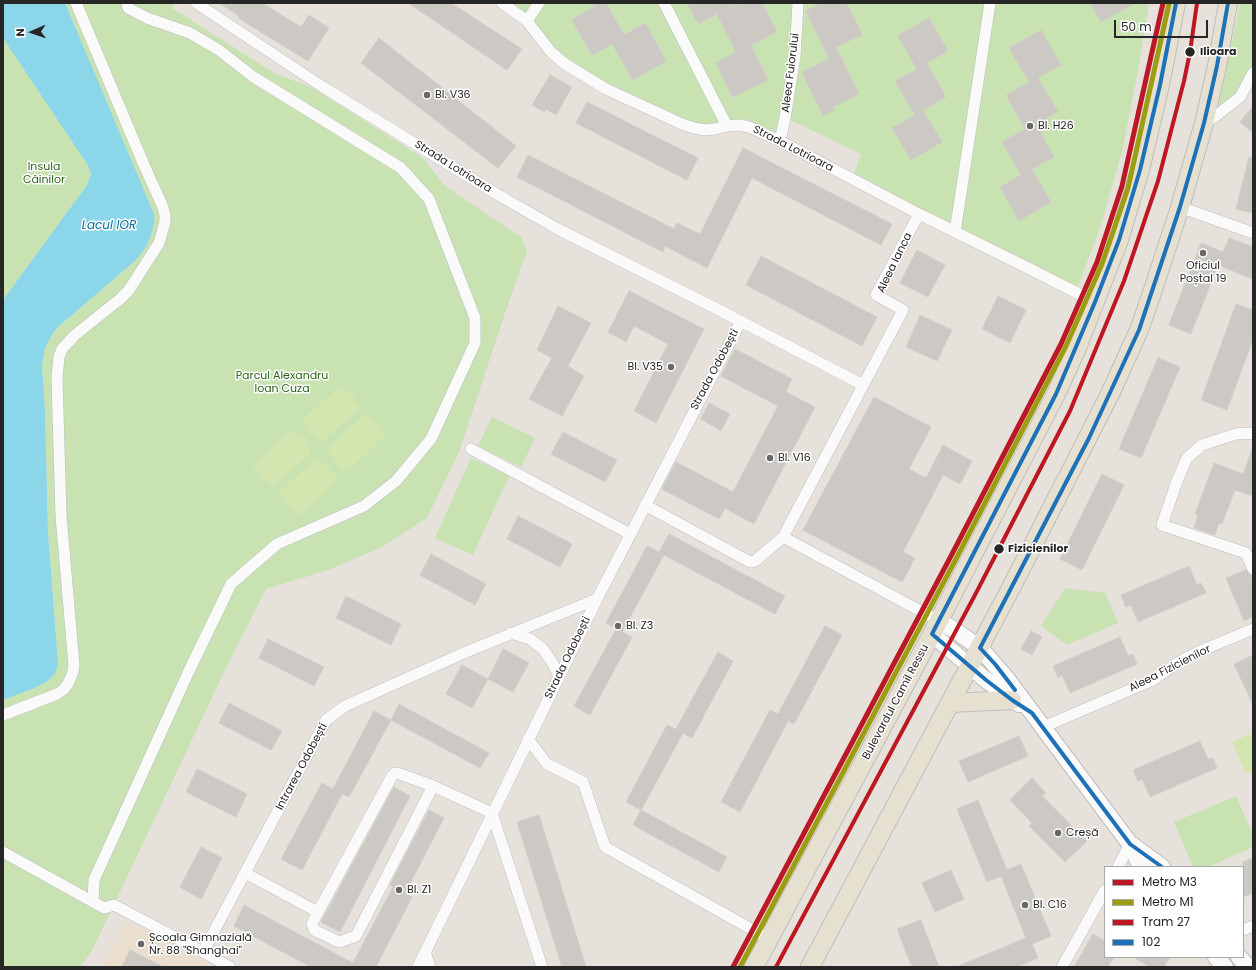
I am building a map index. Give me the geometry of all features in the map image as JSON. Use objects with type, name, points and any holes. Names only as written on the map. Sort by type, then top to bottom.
[{"type":"main road","name":"Bulevardul Camil Ressu","points":[[754,967],[932,623],[1056,394],[1077,348],[1119,240],[1140,170],[1160,85],[1176,3]]},
{"type":"main road","points":[[810,967],[980,648],[1110,394],[1139,330],[1180,207],[1204,123],[1228,3]]},
{"type":"main road","points":[[950,703],[1012,700]]},
{"type":"street","points":[[3,715],[50,698],[63,690],[71,678],[74,665],[61,516],[57,378],[59,357],[62,349],[75,335],[129,290],[159,243],[165,215],[76,3]]},
{"type":"street","points":[[93,901],[94,880],[188,673],[231,584],[277,544],[364,506],[396,481],[431,439],[475,343],[475,318],[429,199],[401,168],[252,76],[219,50],[190,33],[146,18],[128,8],[127,3]]},
{"type":"street","name":"Strada Lotrioara","points":[[196,3],[198,6],[324,87],[495,193],[556,228],[741,321]]},
{"type":"street","name":"Strada Lotrioara","points":[[502,3],[527,21],[551,52],[565,64],[606,89],[682,124],[694,128],[705,130],[739,125],[749,127],[780,141],[919,214],[1095,302]]},
{"type":"street","points":[[527,21],[539,3]]},
{"type":"street","points":[[664,3],[727,126]]},
{"type":"street","name":"Aleea Fuiorului","points":[[780,141],[795,56],[798,3]]},
{"type":"street","points":[[955,232],[990,3]]},
{"type":"street","points":[[1204,123],[1240,97],[1253,73]]},
{"type":"street","points":[[1180,207],[1253,233]]},
{"type":"street","name":"Aleea Ianca","points":[[783,537],[903,310],[876,295],[919,214]]},
{"type":"street","points":[[741,321],[863,385]]},
{"type":"street","name":"Strada Odobești","points":[[418,967],[597,599],[741,321]]},
{"type":"street","points":[[1253,434],[1236,434],[1202,445],[1187,458],[1177,481],[1162,525],[1246,553],[1253,569]]},
{"type":"street","points":[[471,449],[630,534]]},
{"type":"street","points":[[645,505],[750,562],[754,561],[783,537],[932,623],[956,631],[980,648],[1007,679],[1130,844],[1141,866]]},
{"type":"street","name":"Intrarea Odobești","points":[[203,952],[326,720],[345,706],[466,652],[597,599]]},
{"type":"street","points":[[932,623],[970,667],[1012,700],[1032,713]]},
{"type":"street","name":"Aleea Fizicienilor","points":[[1043,727],[1153,680],[1177,663],[1253,629]]},
{"type":"street","points":[[511,633],[530,639],[542,648],[552,662],[559,677]]},
{"type":"street","points":[[528,739],[547,764],[583,782],[606,847],[769,939]]},
{"type":"street","points":[[433,786],[356,936],[340,942],[314,930],[312,924],[318,912],[395,773],[433,786],[492,813],[542,967]]},
{"type":"street","points":[[1119,866],[1130,844]]},
{"type":"street","points":[[1130,844],[1161,866]]},
{"type":"street","points":[[3,852],[104,908],[114,905],[230,967]]},
{"type":"street","points":[[245,873],[318,912]]},
{"type":"street","points":[[1062,967],[1104,892]]},
{"type":"street","points":[[425,952],[430,967]]},
{"type":"street","points":[[1217,958],[1225,967]]},
{"type":"street","points":[[1240,958],[1248,967]]},
{"type":"shaded area","name":"Școala Gimnazială Nr. 88 \"Shanghai\"","points":[[125,922],[213,967],[102,967]]},
{"type":"green space","name":"Parcul Alexandru Ioan Cuza","points":[[65,3],[175,3],[172,8],[274,73],[313,88],[423,158],[445,186],[521,237],[527,251],[459,452],[427,518],[382,547],[328,570],[266,589],[225,670],[91,953],[80,967],[3,967],[3,700],[45,683],[56,672],[58,663],[48,532],[45,410],[42,365],[43,356],[48,341],[58,327],[137,259],[146,247],[154,223],[154,214],[151,206]]},
{"type":"green space","points":[[502,3],[1149,3],[1139,66],[1122,152],[1102,222],[1076,292],[852,179],[861,154],[786,118],[780,141],[749,127],[705,130],[585,78]]},
{"type":"green space","points":[[1240,3],[1253,3],[1253,73],[1246,88],[1217,115]]},
{"type":"green space","name":"Insula Câinilor","points":[[3,38],[87,164],[91,174],[87,185],[3,300]]},
{"type":"green space","points":[[339,387],[343,387],[348,393],[350,392],[359,405],[359,409],[323,441],[319,441],[314,435],[312,437],[303,423],[303,419]]},
{"type":"green space","points":[[364,415],[368,415],[381,426],[379,427],[385,433],[384,437],[349,470],[344,470],[332,459],[333,457],[328,451],[329,447]]},
{"type":"green space","points":[[492,417],[535,438],[521,467],[478,446]]},
{"type":"green space","points":[[291,431],[295,431],[300,437],[302,436],[311,449],[311,453],[275,485],[271,485],[266,480],[264,481],[258,474],[260,473],[254,467],[255,463]]},
{"type":"green space","points":[[471,458],[509,476],[473,555],[435,538]]},
{"type":"green space","points":[[316,459],[320,459],[325,465],[327,464],[336,477],[336,482],[300,514],[296,514],[284,503],[285,501],[280,495],[280,491]]},
{"type":"green space","points":[[1065,588],[1105,593],[1118,623],[1067,645],[1041,626]]},
{"type":"green space","points":[[1250,734],[1253,741],[1253,771],[1246,774],[1232,742]]},
{"type":"green space","points":[[1236,796],[1253,835],[1253,847],[1210,866],[1193,866],[1174,822]]},
{"type":"water","name":"Lacul IOR","points":[[3,3],[65,3],[154,214],[154,223],[146,247],[137,259],[58,327],[45,348],[42,365],[45,410],[48,532],[58,663],[56,672],[45,683],[3,700],[3,300],[87,185],[91,174],[87,164],[3,38]]},
{"type":"building","points":[[219,3],[262,3],[301,27],[309,15],[329,28],[308,61],[238,18],[239,16]]},
{"type":"building","points":[[408,3],[451,3],[522,49],[507,70]]},
{"type":"building","points":[[592,3],[606,3],[624,35],[645,23],[666,61],[633,80],[612,44],[592,55],[572,20],[594,7]]},
{"type":"building","points":[[687,3],[739,3],[733,6],[734,7],[742,3],[762,3],[777,32],[751,45],[768,80],[732,97],[716,63],[736,52],[717,14],[698,24]]},
{"type":"building","points":[[822,3],[847,3],[862,35],[836,47],[859,94],[833,107],[834,110],[823,116],[802,72],[829,59],[806,11]]},
{"type":"building","points":[[1090,3],[1135,3],[1101,22]]},
{"type":"building","points":[[929,18],[948,51],[927,63],[946,97],[923,110],[942,142],[911,160],[892,128],[915,115],[895,81],[917,69],[898,36]]},
{"type":"building","name":"Bl. H26","points":[[1041,30],[1061,65],[1038,78],[1058,112],[1036,124],[1054,157],[1032,169],[1051,202],[1019,221],[1000,187],[1021,175],[1002,142],[1025,129],[1006,95],[1029,82],[1009,48]]},
{"type":"building","name":"Bl. V36","points":[[379,38],[516,146],[498,168],[361,63]]},
{"type":"building","points":[[550,75],[572,87],[556,115],[546,109],[544,112],[532,105]]},
{"type":"building","points":[[587,102],[698,158],[687,180],[576,123]]},
{"type":"building","points":[[1253,106],[1253,133],[1240,122]]},
{"type":"building","points":[[743,148],[892,224],[881,245],[752,178],[707,268],[665,246],[663,252],[517,177],[528,155],[674,229],[677,223],[700,234]]},
{"type":"building","points":[[1249,157],[1253,157],[1253,213],[1236,209]]},
{"type":"building","points":[[1229,238],[1253,247],[1253,279],[1218,265],[1191,334],[1169,325],[1201,243],[1223,252]]},
{"type":"building","points":[[917,250],[945,265],[928,297],[900,283]]},
{"type":"building","points":[[761,256],[877,317],[862,346],[746,285]]},
{"type":"building","name":"Bl. V35","points":[[629,291],[704,329],[656,423],[634,411],[668,344],[634,326],[626,342],[608,332]]},
{"type":"building","points":[[998,296],[1026,310],[1010,343],[982,329]]},
{"type":"building","points":[[1236,304],[1253,310],[1253,339],[1227,410],[1201,400]]},
{"type":"building","points":[[558,306],[591,323],[568,366],[584,376],[562,416],[529,399],[552,358],[537,350]]},
{"type":"building","points":[[920,315],[952,330],[937,361],[906,347]]},
{"type":"building","points":[[735,349],[792,379],[786,392],[815,407],[754,524],[725,508],[719,519],[662,489],[676,462],[733,492],[778,406],[721,376]]},
{"type":"building","points":[[1158,358],[1180,367],[1141,458],[1119,449]]},
{"type":"building","points":[[874,397],[931,427],[909,469],[926,478],[943,445],[972,461],[960,484],[943,475],[903,552],[915,558],[902,582],[803,530]]},
{"type":"building","points":[[709,403],[730,414],[721,431],[701,419]]},
{"type":"building","points":[[563,432],[617,460],[605,482],[551,454]]},
{"type":"building","points":[[1252,449],[1253,496],[1235,490],[1222,524],[1219,523],[1215,535],[1194,528],[1198,515],[1195,514],[1214,463],[1243,474]]},
{"type":"building","points":[[1102,474],[1124,485],[1082,570],[1060,559]]},
{"type":"building","points":[[518,516],[572,544],[560,567],[507,539]]},
{"type":"building","name":"Bl. Z3","points":[[669,534],[785,596],[775,614],[664,555],[622,632],[606,623],[647,546],[659,552]]},
{"type":"building","points":[[431,554],[486,584],[475,605],[420,575]]},
{"type":"building","points":[[1189,566],[1197,585],[1201,583],[1206,593],[1138,622],[1131,605],[1126,607],[1121,595]]},
{"type":"building","points":[[1246,570],[1251,575],[1253,581],[1253,617],[1244,621],[1226,578]]},
{"type":"building","points":[[346,596],[401,624],[391,645],[336,618]]},
{"type":"building","points":[[825,626],[842,635],[794,724],[788,721],[740,812],[721,802],[770,710],[778,714]]},
{"type":"building","points":[[616,629],[632,637],[590,715],[574,706]]},
{"type":"building","points":[[1031,631],[1042,637],[1032,655],[1021,649]]},
{"type":"building","points":[[1120,637],[1128,656],[1133,654],[1137,664],[1070,693],[1062,675],[1058,678],[1053,666]]},
{"type":"building","points":[[268,639],[324,667],[314,686],[259,658]]},
{"type":"building","points":[[503,649],[529,663],[513,692],[488,679]]},
{"type":"building","points":[[718,652],[733,661],[692,738],[676,729]]},
{"type":"building","points":[[1253,655],[1253,705],[1234,664]]},
{"type":"building","points":[[462,665],[488,679],[472,708],[446,694]]},
{"type":"building","points":[[229,703],[282,731],[271,750],[219,723]]},
{"type":"building","points":[[399,704],[489,753],[480,768],[391,720]]},
{"type":"building","points":[[374,711],[391,720],[349,797],[342,794],[302,870],[281,859],[322,783],[333,789]]},
{"type":"building","points":[[667,725],[683,733],[641,810],[626,802]]},
{"type":"building","points":[[1019,736],[1028,756],[968,782],[959,761]]},
{"type":"building","points":[[1200,741],[1208,759],[1213,758],[1217,768],[1150,797],[1142,779],[1138,781],[1133,770]]},
{"type":"building","points":[[197,769],[247,794],[236,817],[186,792]]},
{"type":"building","name":"Creșă","points":[[1032,778],[1046,793],[1042,796],[1087,841],[1065,862],[1029,826],[1032,823],[1010,800]]},
{"type":"building","points":[[394,787],[410,796],[340,932],[321,922]]},
{"type":"building","name":"Bl. C16","points":[[978,800],[1007,870],[1021,864],[1051,936],[1032,944],[1038,958],[1017,967],[956,967],[1026,938],[1001,876],[987,882],[957,809]]},
{"type":"building","name":"Bl. Z1","points":[[429,810],[444,818],[405,893],[412,897],[376,967],[311,967],[234,926],[244,905],[353,963],[393,887],[390,885]]},
{"type":"building","points":[[641,810],[727,857],[719,872],[633,825]]},
{"type":"building","points":[[539,815],[586,967],[562,967],[517,822]]},
{"type":"building","points":[[201,847],[222,858],[201,899],[180,887]]},
{"type":"building","points":[[1253,858],[1253,893],[1244,897],[1244,866],[1243,862]]},
{"type":"building","points":[[951,870],[964,899],[935,912],[922,883]]},
{"type":"building","points":[[921,920],[939,967],[912,967],[897,929]]},
{"type":"building","points":[[1093,934],[1104,940],[1104,958],[1113,958],[1108,967],[1074,967]]},
{"type":"building","points":[[130,950],[163,967],[122,967]]},
{"type":"building","points":[[1135,958],[1169,958],[1164,967],[1150,967]]},
{"type":"metro line","name":"M3","points":[[733,967],[951,556],[1061,344],[1097,262],[1122,186],[1163,3]]},
{"type":"metro line","name":"M1","points":[[740,967],[956,559],[1066,346],[1102,264],[1128,188],[1169,4]]},
{"type":"tram line","name":"27","points":[[776,967],[975,595],[1070,411],[1124,281],[1158,181],[1184,81],[1197,3]]},
{"type":"transit line","name":"102","points":[[1161,866],[1130,844],[1032,713],[986,680],[932,634],[1056,394],[1095,302],[1119,240],[1140,170],[1160,85],[1176,3]]},
{"type":"transit line","name":"102","points":[[1015,690],[995,664],[980,648],[1089,438],[1139,330],[1180,207],[1204,123],[1217,66],[1228,3]]},
{"type":"place","name":"Ilioara","points":[[1190,52]]},
{"type":"place","name":"Bl. V36","points":[[427,95]]},
{"type":"place","name":"Bl. H26","points":[[1030,126]]},
{"type":"place","name":"Oficiul Poștal 19","points":[[1203,253]]},
{"type":"place","name":"Bl. V35","points":[[671,367]]},
{"type":"place","name":"Bl. V16","points":[[770,458]]},
{"type":"place","name":"Fizicienilor","points":[[999,549]]},
{"type":"place","name":"Bl. Z3","points":[[618,626]]},
{"type":"place","name":"Creșă","points":[[1058,833]]},
{"type":"place","name":"Bl. Z1","points":[[399,890]]},
{"type":"place","name":"Bl. C16","points":[[1025,905]]},
{"type":"place","name":"Școala Gimnazială Nr. 88 \"Shanghai\"","points":[[141,944]]}]
